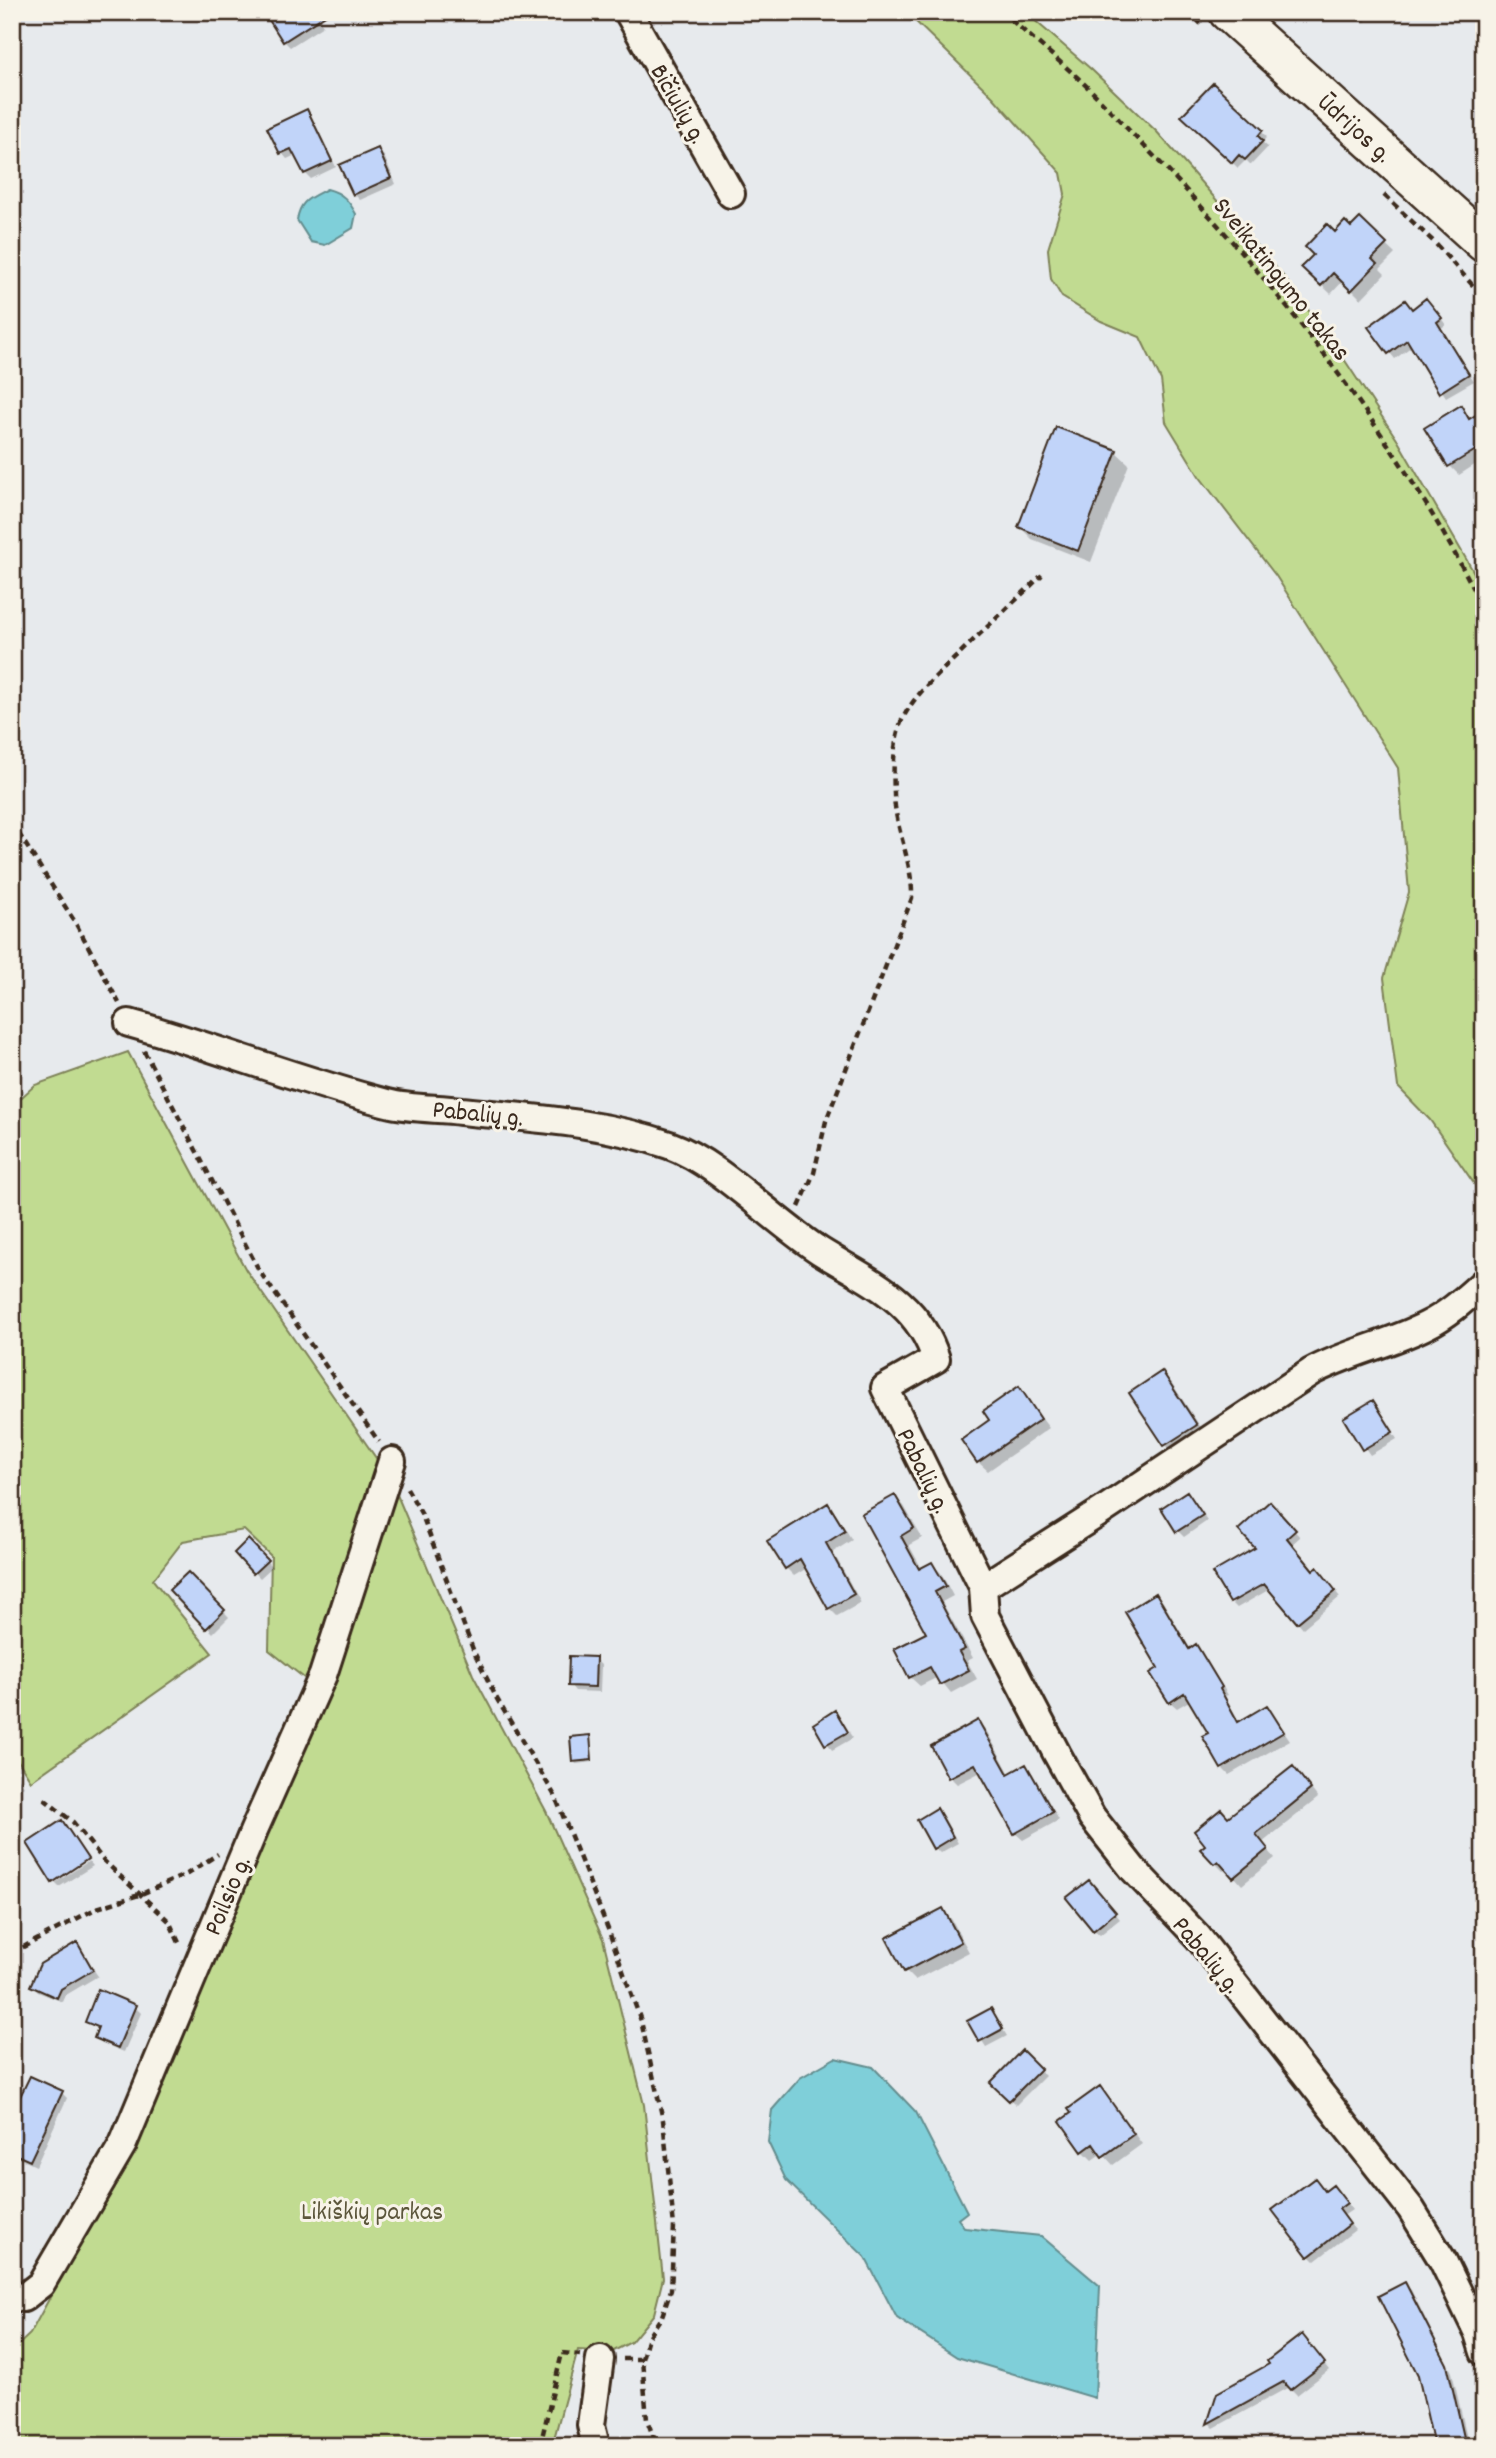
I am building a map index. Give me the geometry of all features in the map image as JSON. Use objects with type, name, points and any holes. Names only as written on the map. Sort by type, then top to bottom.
[{"type":"main road","name":"Ūdrijos g.","points":[[1228,12],[1484,243]]},
{"type":"street","name":"Bičiulių g.","points":[[628,12],[731,194]]},
{"type":"street","name":"Pabalių g.","points":[[129,1023],[390,1104],[544,1119],[606,1129],[670,1146],[718,1174],[803,1240],[867,1277],[893,1296],[915,1318],[931,1344],[936,1359],[885,1388],[983,1587],[985,1616],[1092,1817],[1133,1869],[1198,1937],[1411,2208],[1443,2261],[1484,2351]]},
{"type":"street","points":[[983,1587],[1311,1372],[1338,1357],[1427,1325],[1450,1311],[1484,1282]]},
{"type":"street","name":"Poilsio g.","points":[[12,2295],[23,2298],[41,2284],[123,2144],[254,1830],[323,1675],[392,1461]]},
{"type":"street","points":[[596,2446],[591,2425],[600,2359]]},
{"type":"path","name":"Sveikatingumo takas","points":[[1002,12],[1088,89],[1187,190],[1285,303],[1383,438],[1462,565],[1484,609]]},
{"type":"path","points":[[779,1222],[800,1207],[805,1196],[814,1173],[826,1121],[912,898],[913,881],[899,835],[894,795],[894,757],[901,724],[910,706],[932,681],[1042,575]]},
{"type":"path","points":[[12,823],[75,922],[260,1272],[392,1461],[422,1515],[485,1675],[555,1796],[641,2021],[663,2120],[674,2226],[671,2290],[662,2316],[648,2337],[642,2360]]},
{"type":"path","points":[[44,1799],[73,1822],[104,1861],[169,1921],[184,1953],[189,1985]]},
{"type":"path","points":[[12,1953],[97,1908],[139,1895],[187,1874],[254,1830]]},
{"type":"green space","points":[[906,12],[1025,12],[1092,70],[1157,132],[1283,276],[1338,350],[1398,441],[1484,590],[1484,1198],[1430,1120],[1398,1087],[1384,978],[1409,892],[1398,768],[1276,576],[1199,476],[1166,422],[1161,380],[1140,337],[1101,321],[1062,297],[1051,279],[1048,249],[1065,194],[1061,173],[993,97]]},
{"type":"green space","points":[[128,1052],[246,1270],[378,1461],[348,1567],[308,1681],[269,1650],[271,1556],[244,1530],[183,1541],[153,1580],[212,1653],[31,1781],[12,1751],[12,1106],[35,1085]]},
{"type":"green space","name":"Likiškių parkas","points":[[395,1490],[473,1675],[546,1811],[603,1939],[644,2105],[663,2278],[654,2314],[631,2342],[612,2352],[578,2350],[552,2446],[12,2446],[12,2351],[30,2334],[124,2161],[201,1992],[323,1693]]},
{"type":"water","points":[[327,189],[345,198],[356,214],[353,228],[325,245],[311,242],[297,220],[303,204]]},
{"type":"water","points":[[835,2058],[873,2067],[916,2112],[967,2212],[958,2219],[965,2228],[1041,2236],[1100,2286],[1095,2398],[957,2357],[897,2318],[865,2257],[786,2180],[768,2142],[772,2110],[800,2078]]},
{"type":"building","points":[[264,12],[330,12],[283,42]]},
{"type":"building","points":[[1213,83],[1263,130],[1258,136],[1263,141],[1245,160],[1239,155],[1232,163],[1181,116]]},
{"type":"building","points":[[307,109],[332,161],[304,174],[291,149],[280,154],[267,128]]},
{"type":"building","points":[[378,148],[391,178],[353,195],[339,165]]},
{"type":"building","points":[[1360,218],[1387,244],[1372,259],[1377,264],[1351,291],[1333,273],[1321,286],[1301,267],[1313,255],[1305,247],[1327,224],[1335,232],[1345,221],[1351,227]]},
{"type":"building","points":[[1426,298],[1442,318],[1437,322],[1469,374],[1439,393],[1407,340],[1388,354],[1368,327],[1405,300],[1412,309]]},
{"type":"building","points":[[1461,405],[1469,419],[1484,410],[1484,445],[1448,467],[1424,428]]},
{"type":"building","points":[[1056,427],[1117,450],[1078,551],[1018,527]]},
{"type":"building","points":[[1162,1371],[1197,1425],[1164,1446],[1129,1393]]},
{"type":"building","points":[[1019,1386],[1041,1419],[977,1463],[961,1440],[989,1420],[983,1411]]},
{"type":"building","points":[[1373,1400],[1393,1432],[1362,1450],[1343,1418]]},
{"type":"building","points":[[1187,1491],[1203,1515],[1176,1532],[1161,1508]]},
{"type":"building","points":[[895,1495],[914,1528],[901,1536],[919,1569],[932,1562],[946,1586],[935,1592],[965,1649],[959,1652],[969,1670],[940,1685],[930,1667],[909,1678],[894,1649],[926,1633],[861,1514]]},
{"type":"building","points":[[1270,1501],[1296,1530],[1287,1538],[1313,1570],[1317,1567],[1336,1591],[1297,1623],[1264,1584],[1230,1603],[1212,1573],[1255,1548],[1238,1530]]},
{"type":"building","points":[[828,1503],[845,1531],[826,1543],[854,1594],[828,1609],[800,1559],[785,1569],[767,1541]]},
{"type":"building","points":[[248,1539],[268,1560],[253,1574],[234,1553]]},
{"type":"building","points":[[188,1572],[225,1610],[206,1629],[169,1590]]},
{"type":"building","points":[[1156,1593],[1189,1649],[1196,1644],[1222,1687],[1220,1689],[1238,1722],[1267,1705],[1284,1732],[1221,1769],[1202,1736],[1208,1733],[1184,1693],[1169,1703],[1150,1673],[1158,1668],[1125,1612]]},
{"type":"building","points":[[569,1656],[596,1657],[595,1687],[568,1686]]},
{"type":"building","points":[[835,1710],[848,1732],[825,1745],[813,1724]]},
{"type":"building","points":[[978,1720],[1008,1774],[1026,1764],[1053,1812],[1014,1834],[975,1764],[948,1778],[931,1746]]},
{"type":"building","points":[[590,1735],[592,1760],[572,1762],[570,1737]]},
{"type":"building","points":[[1293,1766],[1311,1789],[1256,1834],[1268,1849],[1233,1878],[1218,1861],[1214,1864],[1200,1849],[1205,1845],[1194,1831],[1221,1809],[1228,1817]]},
{"type":"building","points":[[937,1808],[953,1837],[933,1849],[917,1820]]},
{"type":"building","points":[[62,1820],[88,1859],[52,1883],[27,1843]]},
{"type":"building","points":[[1089,1880],[1116,1912],[1093,1931],[1066,1898]]},
{"type":"building","points":[[943,1908],[961,1942],[904,1972],[886,1938]]},
{"type":"building","points":[[77,1942],[93,1970],[61,1989],[57,1998],[30,1986],[40,1964]]},
{"type":"building","points":[[98,1989],[136,2005],[118,2048],[94,2038],[98,2027],[85,2022]]},
{"type":"building","points":[[991,2008],[1003,2029],[979,2042],[967,2021]]},
{"type":"building","points":[[1022,2050],[1041,2069],[1009,2101],[990,2083]]},
{"type":"building","points":[[30,2076],[63,2091],[30,2161],[12,2153],[12,2113]]},
{"type":"building","points":[[1100,2086],[1134,2134],[1102,2157],[1093,2144],[1082,2152],[1060,2121],[1071,2113],[1068,2109]]},
{"type":"building","points":[[1315,2178],[1325,2191],[1333,2185],[1347,2203],[1339,2209],[1350,2224],[1308,2257],[1272,2210]]},
{"type":"building","points":[[1405,2282],[1447,2364],[1466,2446],[1434,2446],[1418,2375],[1378,2296]]},
{"type":"building","points":[[1302,2334],[1325,2363],[1290,2390],[1283,2382],[1207,2424],[1217,2393],[1269,2364],[1267,2361]]}]
